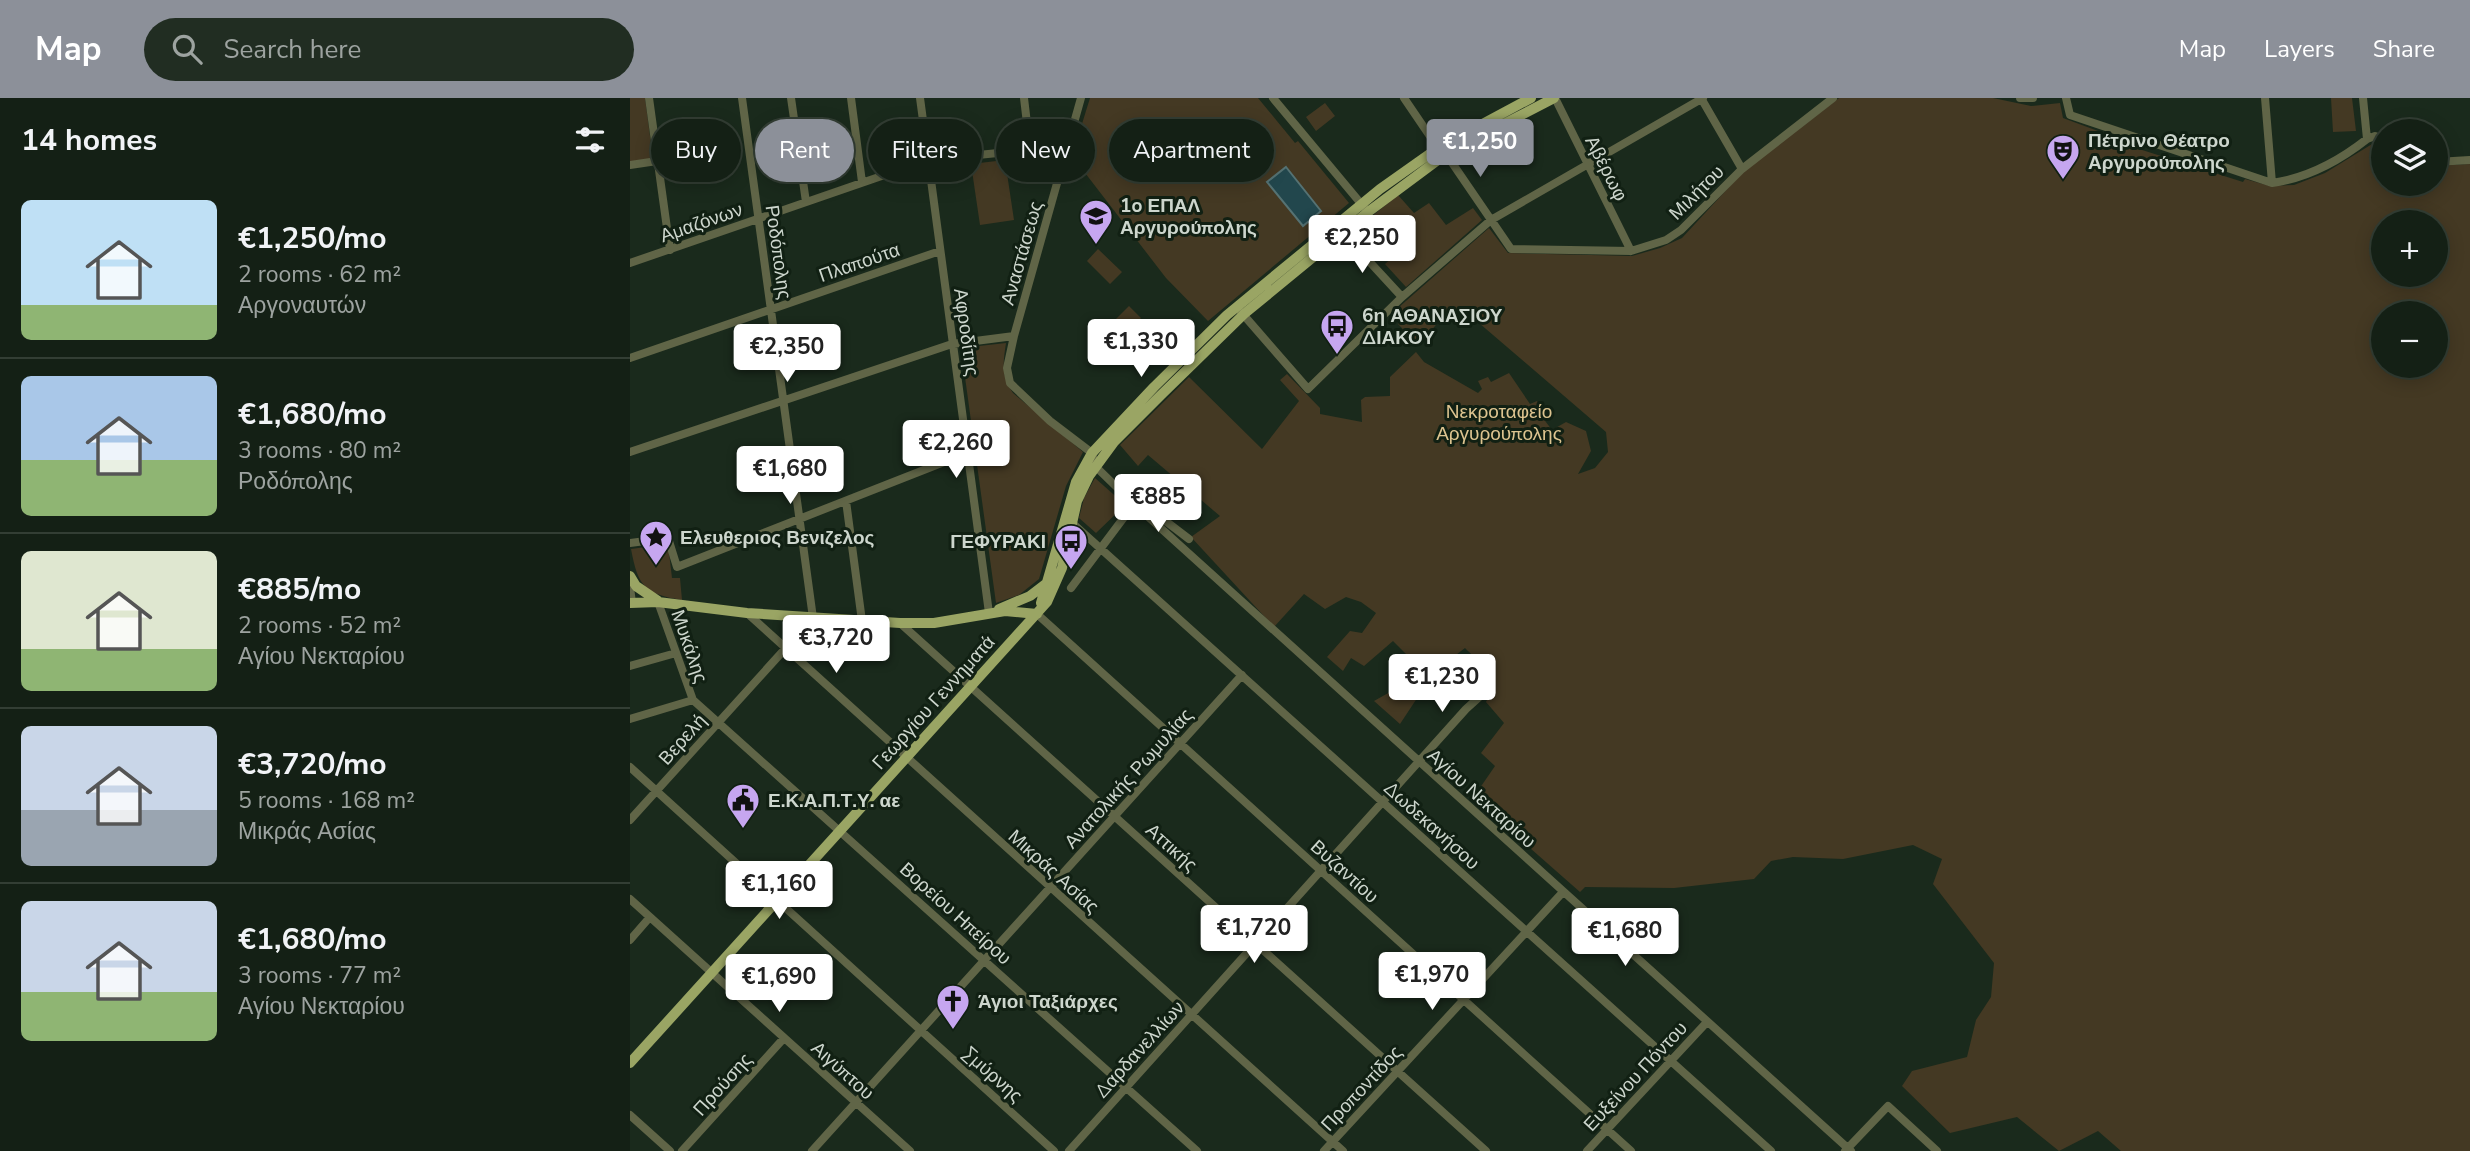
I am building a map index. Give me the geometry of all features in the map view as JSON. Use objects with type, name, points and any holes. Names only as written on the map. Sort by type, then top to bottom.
[{"type":"main road","points":[[1240,310],[1365,208],[1442,151],[1531,98]]},
{"type":"main road","points":[[1442,151],[1554,98]]},
{"type":"main road","points":[[1240,310],[1343,233],[1365,208]]},
{"type":"main road","name":"Γεωργίου Γεννηματά","points":[[1037,614],[1071,496],[1091,453],[1240,310]]},
{"type":"main road","name":"Γεωργίου Γεννηματά","points":[[630,1063],[1047,602],[1062,568],[1080,493],[1095,466],[1114,442],[1240,310]]},
{"type":"main road","points":[[630,576],[636,586],[658,602]]},
{"type":"main road","points":[[631,603],[658,602],[813,618],[900,623],[934,622],[989,612],[1030,596],[1047,582]]},
{"type":"main road","points":[[989,612],[1037,614]]},
{"type":"street","points":[[649,98],[652,119]]},
{"type":"street","name":"Ροδόπολης","points":[[742,98],[813,618]]},
{"type":"street","points":[[791,98],[806,202]]},
{"type":"street","points":[[851,98],[862,182]]},
{"type":"street","name":"Αφροδίτης","points":[[920,98],[923,119]]},
{"type":"street","points":[[1024,98],[1026,119]]},
{"type":"street","name":"Αναστάσεως","points":[[1075,119],[1081,98]]},
{"type":"street","points":[[1273,98],[1365,208]]},
{"type":"street","points":[[1404,98],[1490,220]]},
{"type":"street","name":"Αβέρωφ","points":[[1554,98],[1631,251]]},
{"type":"street","points":[[1240,310],[1308,389],[1402,297],[1490,220],[1702,98],[1742,169]]},
{"type":"street","name":"Μιλήτου","points":[[1490,220],[1511,249],[1631,251],[1674,235],[1742,169],[1833,98]]},
{"type":"street","points":[[2020,98],[2033,98]]},
{"type":"street","points":[[2066,98],[2070,115],[2272,183],[2297,180],[2324,167],[2371,138]]},
{"type":"street","points":[[2265,98],[2272,183]]},
{"type":"street","points":[[2362,98],[2367,139]]},
{"type":"street","points":[[2448,161],[2470,160]]},
{"type":"street","points":[[630,165],[651,162]]},
{"type":"street","name":"Αμαζόνων","points":[[630,264],[868,180]]},
{"type":"street","points":[[660,182],[670,250]]},
{"type":"street","name":"Αφροδίτης","points":[[931,182],[989,612]]},
{"type":"street","name":"Αναστάσεως","points":[[1014,336],[1058,182]]},
{"type":"street","points":[[1343,233],[1402,297]]},
{"type":"street","name":"Πλαπούτα","points":[[630,358],[940,251]]},
{"type":"street","points":[[630,452],[952,344],[1014,336],[1007,368],[1010,383],[1050,421],[1091,453],[1095,466]]},
{"type":"street","points":[[630,543],[668,538],[677,567],[967,453]]},
{"type":"street","name":"Αγίου Νεκταρίου","points":[[1095,466],[1848,1150]]},
{"type":"street","points":[[846,501],[862,621]]},
{"type":"street","points":[[1071,588],[1135,504],[1142,503],[1189,539]]},
{"type":"street","name":"Δωδεκανήσου","points":[[1071,522],[1771,1151]]},
{"type":"street","points":[[630,587],[631,603]]},
{"type":"street","name":"Μυκάλης","points":[[658,602],[693,700]]},
{"type":"street","name":"Μικράς Ασίας","points":[[747,613],[1343,1151]]},
{"type":"street","name":"Βυζαντίου","points":[[1037,614],[1631,1151]]},
{"type":"street","name":"Βερελή","points":[[630,820],[813,618]]},
{"type":"street","name":"Αττικής","points":[[900,623],[1486,1151]]},
{"type":"street","points":[[630,666],[676,653]]},
{"type":"street","name":"Ανατολικής Ρωμυλίας","points":[[812,1151],[1242,675]]},
{"type":"street","name":"Δαρδανελλίων","points":[[1069,1151],[1255,943],[1323,872],[1466,709],[1487,690]]},
{"type":"street","points":[[630,719],[693,700]]},
{"type":"street","name":"Βορείου Ηπείρου","points":[[693,700],[1197,1151]]},
{"type":"street","name":"Σμύρνης","points":[[630,767],[1054,1151]]},
{"type":"street","name":"Προποντίδος","points":[[1324,1151],[1563,892]]},
{"type":"street","name":"Αιγύπτου","points":[[630,899],[910,1151]]},
{"type":"street","points":[[630,940],[650,917]]},
{"type":"street","name":"Ευξείνου Πόντου","points":[[1587,1151],[1707,1022]]},
{"type":"street","name":"Προύσης","points":[[682,1151],[785,1038]]},
{"type":"street","points":[[1848,1150],[1888,1106],[1937,1151]]},
{"type":"street","points":[[630,1115],[670,1151]]},
{"type":"green space","points":[[630,98],[645,98],[651,159],[630,162]]},
{"type":"green space","points":[[1090,98],[1258,98],[1349,203],[1208,321],[1166,278],[1092,182],[1095,182],[1095,119],[1083,119]]},
{"type":"green space","name":"Νεκροταφείο Αργυρούπολης","points":[[1839,98],[1993,98],[2031,106],[2060,103],[2063,118],[2098,131],[2098,136],[2243,182],[2245,179],[2270,186],[2294,185],[2325,173],[2371,145],[2371,196],[2448,196],[2448,165],[2470,164],[2470,1151],[2121,1151],[2098,1131],[2059,1151],[2017,1117],[1950,1133],[1902,1086],[1912,1071],[1967,1057],[1976,1020],[1991,997],[1994,963],[1933,884],[1942,859],[1913,845],[1843,859],[1793,857],[1771,861],[1754,879],[1674,888],[1585,887],[1580,892],[1473,798],[1495,766],[1481,753],[1504,723],[1486,702],[1490,686],[1486,672],[1465,648],[1435,671],[1400,724],[1374,701],[1390,692],[1410,658],[1393,641],[1364,666],[1351,658],[1343,671],[1327,657],[1350,631],[1362,633],[1376,613],[1361,602],[1346,597],[1325,609],[1304,594],[1274,627],[1191,537],[1220,516],[1148,455],[1138,466],[1120,445],[1189,377],[1262,449],[1299,401],[1280,380],[1287,374],[1320,408],[1320,414],[1362,422],[1361,400],[1365,397],[1390,396],[1390,377],[1416,352],[1424,362],[1478,393],[1482,389],[1478,381],[1488,377],[1491,382],[1509,373],[1530,404],[1537,401],[1540,405],[1536,409],[1552,430],[1566,422],[1586,431],[1591,451],[1578,474],[1595,468],[1608,452],[1606,432],[1479,323],[1461,314],[1443,316],[1419,346],[1398,324],[1398,308],[1489,228],[1508,253],[1632,256],[1682,238],[1743,172]]},
{"type":"green space","points":[[2331,98],[2352,98],[2356,131],[2333,132]]},
{"type":"green space","points":[[1325,103],[1335,116],[1316,131],[1306,117]]},
{"type":"green space","points":[[996,161],[996,182],[1008,182],[1014,220],[980,225],[974,182],[982,182],[982,163]]},
{"type":"green space","points":[[1398,195],[1414,213],[1429,203],[1446,225],[1473,208],[1482,220],[1406,287],[1385,264],[1405,247],[1386,226],[1365,242],[1355,230]]},
{"type":"green space","points":[[1098,249],[1122,272],[1110,284],[1087,261]]},
{"type":"green space","points":[[1129,306],[1141,318],[1131,329],[1143,341],[1135,349],[1110,325]]},
{"type":"green space","points":[[1113,330],[1134,350],[1120,365],[1099,344]]},
{"type":"green space","points":[[1006,343],[1004,369],[1006,381],[1013,393],[1083,452],[1066,486],[1039,579],[1019,595],[996,603],[961,348]]},
{"type":"green space","points":[[1095,478],[1121,501],[1123,507],[1096,533],[1079,518],[1084,498]]},
{"type":"green space","points":[[668,544],[672,578],[680,578],[682,600],[659,595],[645,587],[634,562],[631,549]]},
{"type":"water","points":[[1286,167],[1321,211],[1303,226],[1267,182],[1274,182],[1274,176]]},
{"type":"place","name":"Πέτρινο Θέατρο Αργυρούπολης","points":[[2063,181]]},
{"type":"place","name":"1o ΕΠΑΛ Αργυρούπολης","points":[[1096,246]]},
{"type":"place","name":"6η ΑΘΑΝΑΣΙΟΥ ΔΙΑΚΟΥ","points":[[1337,356]]},
{"type":"place","name":"Ελευθεριος Βενιζελος","points":[[656,567]]},
{"type":"place","name":"ΓΕΦΥΡΑΚΙ","points":[[1071,571]]},
{"type":"place","name":"Ε.Κ.Α.Π.Τ.Υ. αε","points":[[743,830]]},
{"type":"place","name":"Άγιοι Ταξιάρχες","points":[[953,1031]]}]
